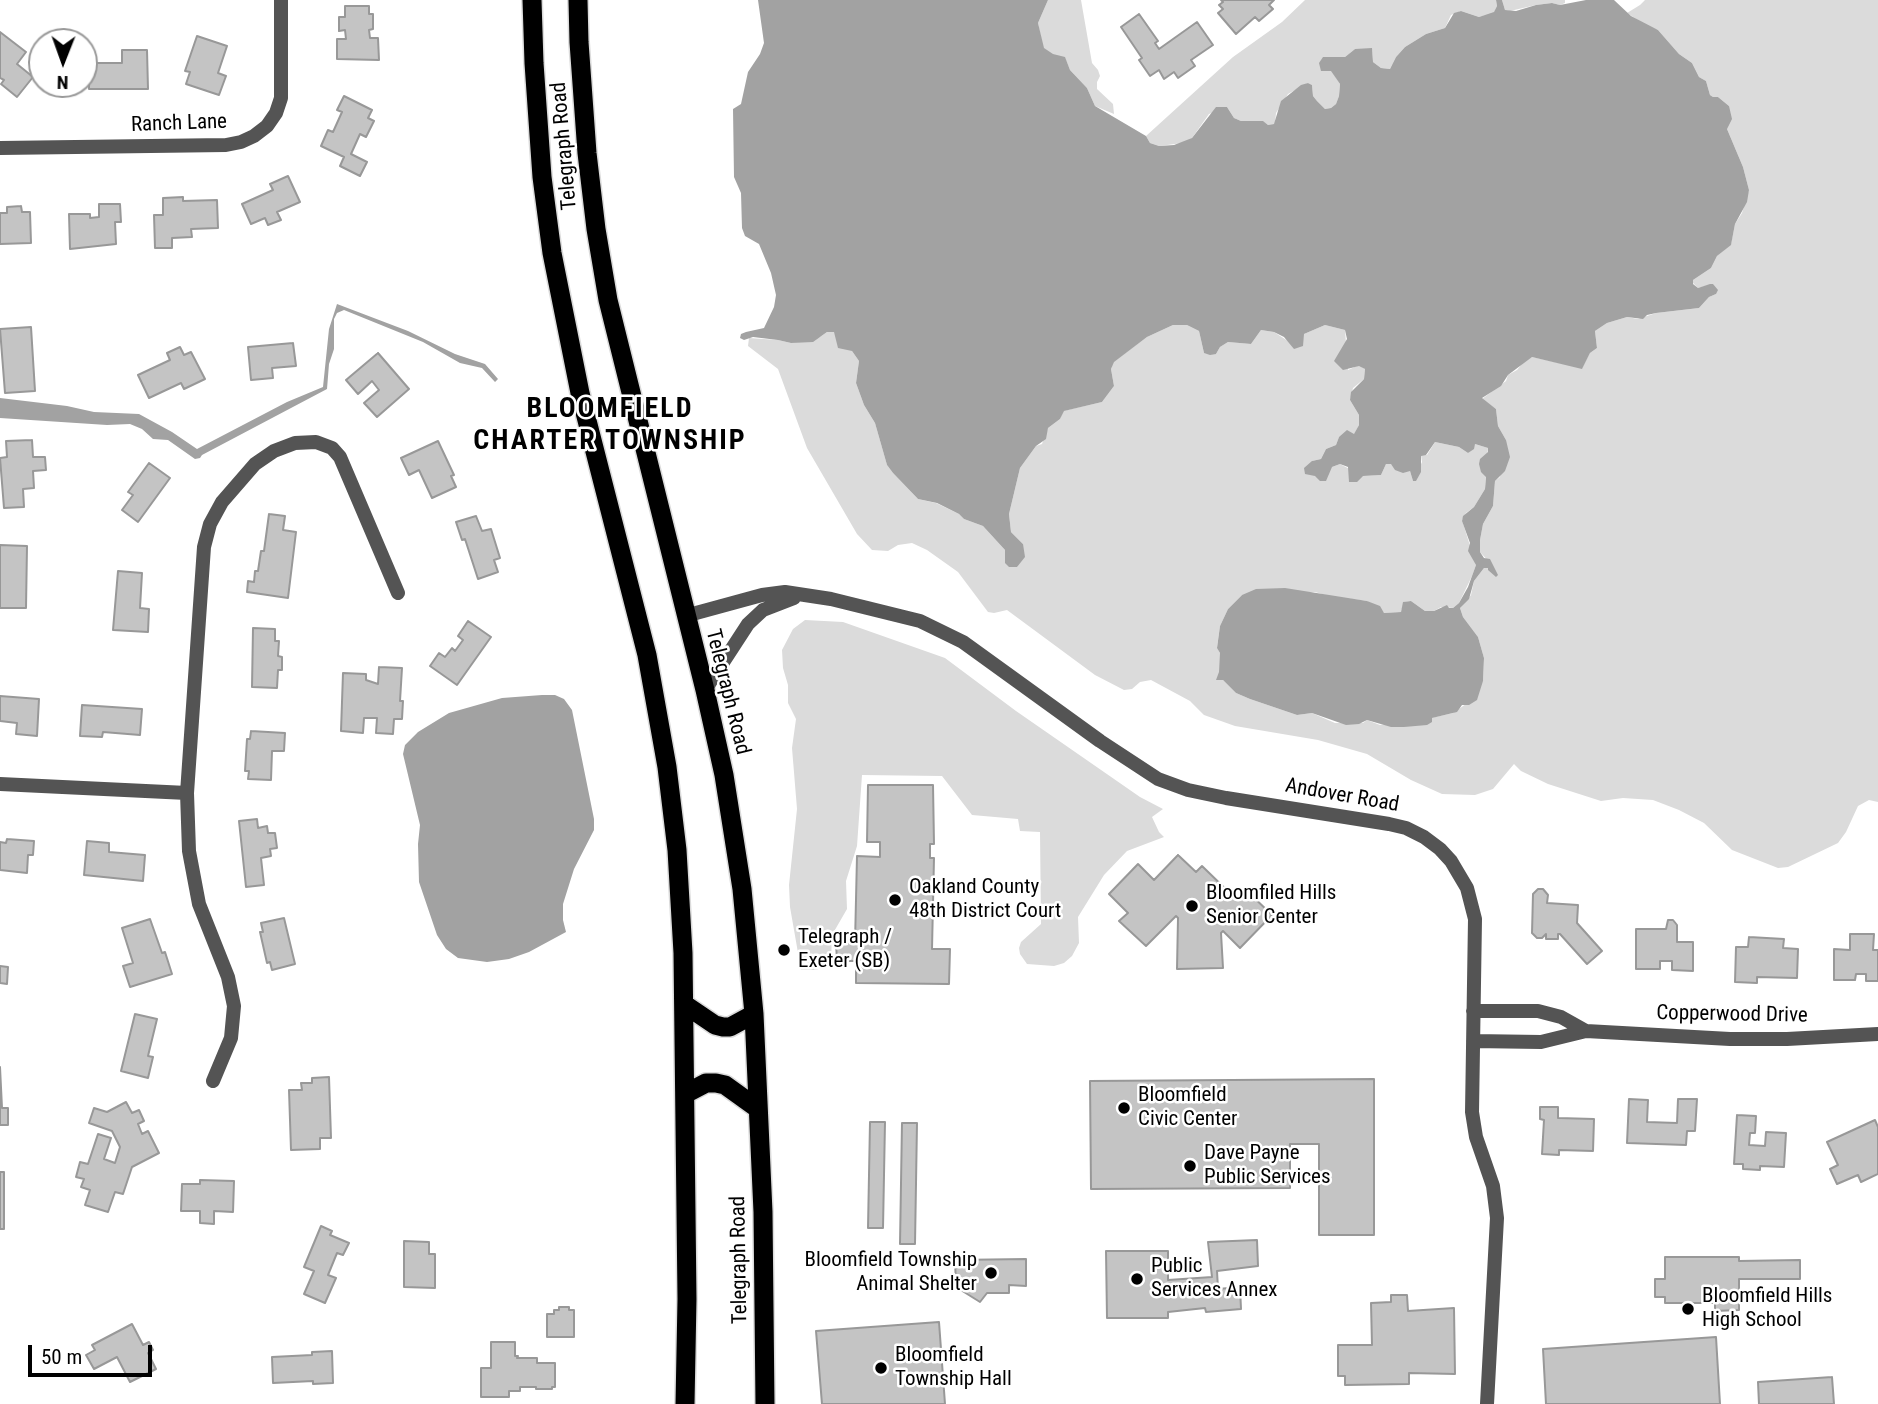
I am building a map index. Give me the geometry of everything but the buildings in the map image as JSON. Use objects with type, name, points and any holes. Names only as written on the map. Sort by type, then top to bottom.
[{"type":"highway","name":"Telegraph Road","points":[[533,0],[541,165],[552,253],[580,393],[641,630],[667,767],[681,901],[684,1004],[687,1299],[685,1404]]},
{"type":"highway","name":"Telegraph Road","points":[[578,0],[587,153],[615,336],[705,691],[724,775],[740,876],[754,1014],[763,1212],[765,1404]]},
{"type":"highway","points":[[684,1004],[715,1025],[723,1027],[730,1027],[754,1014]]},
{"type":"highway","points":[[685,1094],[706,1083],[716,1083],[725,1085],[757,1108]]},
{"type":"street","name":"Ranch Lane","points":[[0,148],[226,145],[254,136],[267,127],[282,98],[281,0]]},
{"type":"street","points":[[213,1081],[231,1038],[234,1006],[228,976],[199,904],[189,851],[187,793],[204,547],[210,524],[222,502],[255,464],[274,451],[295,443],[316,442],[332,448],[340,457],[398,593]]},
{"type":"street","name":"Andover Road","points":[[685,616],[762,594],[785,592],[831,599],[920,621],[942,629],[963,642],[1147,774],[1173,785],[1226,798],[1406,828],[1424,837],[1451,861],[1467,888],[1472,905],[1475,932],[1472,1112],[1476,1137],[1493,1186],[1497,1218],[1487,1404]]},
{"type":"street","name":"Andover Road","points":[[705,691],[748,625],[763,610],[802,596]]},
{"type":"street","points":[[0,784],[187,793]]},
{"type":"street","name":"Copperwood Drive","points":[[1473,1011],[1538,1011],[1561,1017],[1586,1031]]},
{"type":"street","name":"Copperwood Drive","points":[[1473,1041],[1541,1042],[1586,1031],[1730,1039],[1878,1034]]},
{"type":"shaded area","points":[[758,0],[1048,0],[1038,23],[1044,48],[1065,57],[1070,70],[1087,88],[1095,106],[1146,136],[1150,143],[1159,146],[1174,145],[1192,138],[1216,107],[1227,107],[1234,118],[1241,121],[1274,124],[1281,101],[1301,85],[1308,83],[1312,85],[1313,96],[1317,101],[1325,109],[1331,108],[1339,96],[1340,84],[1331,71],[1321,71],[1319,63],[1323,57],[1345,57],[1355,49],[1372,48],[1373,62],[1381,68],[1390,69],[1405,47],[1426,34],[1445,28],[1454,13],[1461,11],[1479,17],[1494,12],[1496,0],[1502,0],[1505,10],[1516,11],[1552,3],[1560,5],[1586,0],[1614,0],[1631,16],[1658,30],[1679,54],[1692,63],[1699,77],[1706,81],[1710,95],[1718,97],[1729,106],[1732,119],[1727,129],[1743,167],[1749,190],[1747,202],[1735,224],[1731,245],[1717,256],[1711,268],[1693,280],[1693,284],[1698,288],[1713,284],[1718,290],[1699,308],[1656,313],[1643,319],[1627,317],[1607,323],[1595,331],[1597,348],[1590,353],[1582,369],[1532,357],[1508,375],[1501,386],[1482,398],[1496,409],[1498,426],[1506,440],[1510,457],[1505,471],[1495,481],[1493,506],[1483,524],[1480,540],[1480,552],[1484,558],[1490,559],[1498,575],[1496,577],[1488,568],[1484,568],[1474,581],[1469,599],[1460,608],[1463,617],[1478,637],[1484,658],[1483,681],[1477,700],[1469,705],[1462,705],[1457,712],[1432,718],[1432,722],[1427,725],[1404,727],[1391,727],[1367,720],[1346,725],[1312,713],[1297,715],[1236,693],[1223,680],[1216,680],[1219,672],[1220,653],[1217,648],[1220,626],[1228,609],[1242,595],[1256,589],[1285,588],[1367,601],[1380,606],[1384,613],[1401,612],[1403,602],[1411,601],[1425,611],[1434,611],[1447,605],[1453,608],[1468,587],[1476,565],[1468,551],[1470,543],[1462,521],[1463,516],[1474,507],[1485,489],[1486,477],[1479,464],[1488,448],[1475,444],[1474,449],[1468,453],[1459,447],[1435,442],[1426,455],[1421,456],[1421,472],[1416,481],[1413,481],[1410,471],[1403,473],[1395,470],[1391,464],[1386,464],[1381,475],[1363,476],[1357,482],[1349,482],[1348,467],[1340,464],[1332,467],[1326,481],[1320,481],[1315,476],[1305,474],[1304,468],[1312,461],[1321,459],[1326,449],[1336,445],[1339,437],[1347,430],[1354,434],[1359,425],[1359,415],[1350,400],[1351,392],[1364,379],[1365,369],[1359,366],[1343,370],[1334,361],[1347,339],[1345,330],[1325,325],[1304,334],[1303,346],[1294,349],[1284,337],[1261,330],[1251,344],[1228,342],[1220,347],[1216,354],[1210,355],[1204,353],[1199,331],[1187,325],[1173,325],[1147,337],[1114,362],[1111,369],[1114,386],[1102,402],[1064,411],[1060,419],[1048,428],[1046,439],[1036,446],[1020,468],[1009,514],[1011,532],[1023,544],[1025,557],[1017,567],[1009,567],[1005,563],[1005,550],[983,526],[964,519],[937,503],[918,499],[887,465],[875,423],[864,405],[856,383],[859,361],[852,351],[838,348],[834,332],[827,332],[813,342],[791,343],[753,337],[744,340],[740,338],[741,334],[764,328],[774,307],[776,295],[771,273],[759,244],[745,236],[742,228],[741,193],[734,177],[733,109],[741,104],[748,72],[764,43]]},
{"type":"shaded area","points":[[1048,0],[1081,0],[1092,63],[1100,76],[1097,89],[1113,104],[1114,114],[1095,106],[1087,88],[1070,70],[1065,58],[1053,55],[1043,48],[1038,23]]},
{"type":"shaded area","points":[[1305,0],[1496,0],[1497,6],[1494,13],[1479,17],[1461,11],[1451,15],[1445,28],[1426,34],[1405,47],[1390,69],[1381,68],[1373,62],[1372,49],[1355,49],[1345,57],[1323,57],[1340,84],[1336,104],[1331,108],[1325,109],[1317,101],[1313,96],[1312,85],[1308,83],[1288,94],[1276,113],[1275,124],[1241,121],[1234,118],[1227,107],[1209,114],[1192,138],[1183,143],[1159,146],[1150,143],[1146,136],[1233,57],[1282,22]]},
{"type":"shaded area","points":[[1502,0],[1565,0],[1565,3],[1536,5],[1510,11],[1505,10]]},
{"type":"shaded area","points":[[1645,0],[1878,0],[1878,802],[1869,800],[1858,806],[1838,843],[1788,867],[1778,868],[1732,850],[1704,823],[1653,800],[1623,798],[1601,801],[1548,784],[1521,771],[1514,764],[1493,789],[1475,795],[1442,794],[1411,780],[1367,754],[1318,740],[1235,726],[1204,715],[1190,701],[1151,680],[1124,690],[1095,675],[1007,610],[988,612],[958,572],[927,550],[912,543],[898,545],[888,551],[872,550],[857,534],[807,448],[778,369],[748,346],[749,338],[791,343],[834,331],[837,339],[852,351],[859,361],[856,383],[864,405],[875,423],[887,465],[893,473],[918,499],[936,503],[983,526],[1005,550],[1005,562],[1010,567],[1017,567],[1023,544],[1011,532],[1009,514],[1020,468],[1036,446],[1042,444],[1048,428],[1060,419],[1063,411],[1102,402],[1114,386],[1111,369],[1113,362],[1147,337],[1173,325],[1187,325],[1199,331],[1204,353],[1216,354],[1220,347],[1228,342],[1251,344],[1261,330],[1274,332],[1291,343],[1325,325],[1345,330],[1348,370],[1359,365],[1365,369],[1364,379],[1353,388],[1350,400],[1359,415],[1359,425],[1354,435],[1339,437],[1336,445],[1326,449],[1321,459],[1312,461],[1332,467],[1340,464],[1363,476],[1381,475],[1386,464],[1391,464],[1410,471],[1413,481],[1422,462],[1421,455],[1427,455],[1435,442],[1459,447],[1468,453],[1475,444],[1488,448],[1485,489],[1462,520],[1476,565],[1459,603],[1453,608],[1441,607],[1434,611],[1425,611],[1411,601],[1404,602],[1401,612],[1384,613],[1367,601],[1315,592],[1242,595],[1228,609],[1220,626],[1217,647],[1223,680],[1236,693],[1250,699],[1297,715],[1312,713],[1335,723],[1363,723],[1367,720],[1380,725],[1453,713],[1466,704],[1483,681],[1484,658],[1478,637],[1463,617],[1460,608],[1471,595],[1474,581],[1484,568],[1489,568],[1491,564],[1480,552],[1480,540],[1483,524],[1493,506],[1495,481],[1500,477],[1506,440],[1498,426],[1496,409],[1482,399],[1506,381],[1508,375],[1517,370],[1526,359],[1532,357],[1582,368],[1590,353],[1597,348],[1595,331],[1607,323],[1627,317],[1638,319],[1656,313],[1699,308],[1709,297],[1716,294],[1713,284],[1698,288],[1693,280],[1711,268],[1717,256],[1731,244],[1735,224],[1742,213],[1749,190],[1743,167],[1727,129],[1729,106],[1718,97],[1710,95],[1706,81],[1699,77],[1692,63],[1679,54],[1658,30],[1627,13]]},
{"type":"shaded area","points":[[337,304],[485,364],[498,379],[495,382],[482,368],[460,363],[423,342],[344,310],[337,313],[334,319],[334,349],[329,364],[327,389],[200,458],[195,459],[168,440],[153,439],[142,429],[130,424],[0,418],[0,398],[94,412],[139,414],[197,449],[287,402],[323,387],[329,329]]},
{"type":"shaded area","points":[[805,620],[843,622],[945,658],[1140,797],[1163,809],[1152,817],[1164,837],[1127,851],[1104,875],[1078,917],[1079,943],[1072,956],[1064,963],[1054,966],[1027,964],[1020,954],[1021,942],[1041,924],[1040,832],[1020,831],[1018,819],[972,815],[942,776],[862,775],[857,846],[846,881],[847,909],[832,935],[831,961],[817,970],[801,970],[789,885],[797,809],[792,748],[796,719],[788,703],[782,650],[793,629]]},
{"type":"shaded area","points":[[555,695],[564,699],[572,710],[594,819],[594,830],[574,869],[563,904],[566,932],[529,952],[509,959],[487,962],[458,958],[446,949],[437,935],[419,882],[420,825],[403,754],[405,745],[418,732],[449,713],[502,698]]},
{"type":"place","name":"Oakland County 48th District Court","points":[[895,900]]},
{"type":"place","name":"Bloomfiled Hills Senior Center","points":[[1192,906]]},
{"type":"place","name":"Telegraph / Exeter (SB)","points":[[784,950]]},
{"type":"place","name":"Bloomfield Civic Center","points":[[1124,1108]]},
{"type":"place","name":"Dave Payne Public Services","points":[[1190,1166]]},
{"type":"place","name":"Bloomfield Township Animal Shelter","points":[[991,1273]]},
{"type":"place","name":"Public Services Annex","points":[[1137,1279]]},
{"type":"place","name":"Bloomfield Hills High School","points":[[1688,1309]]},
{"type":"place","name":"Bloomfield Township Hall","points":[[881,1368]]},
{"type":"district","name":"BLOOMFIELD CHARTER TOWNSHIP","points":[[610,426]]}]
